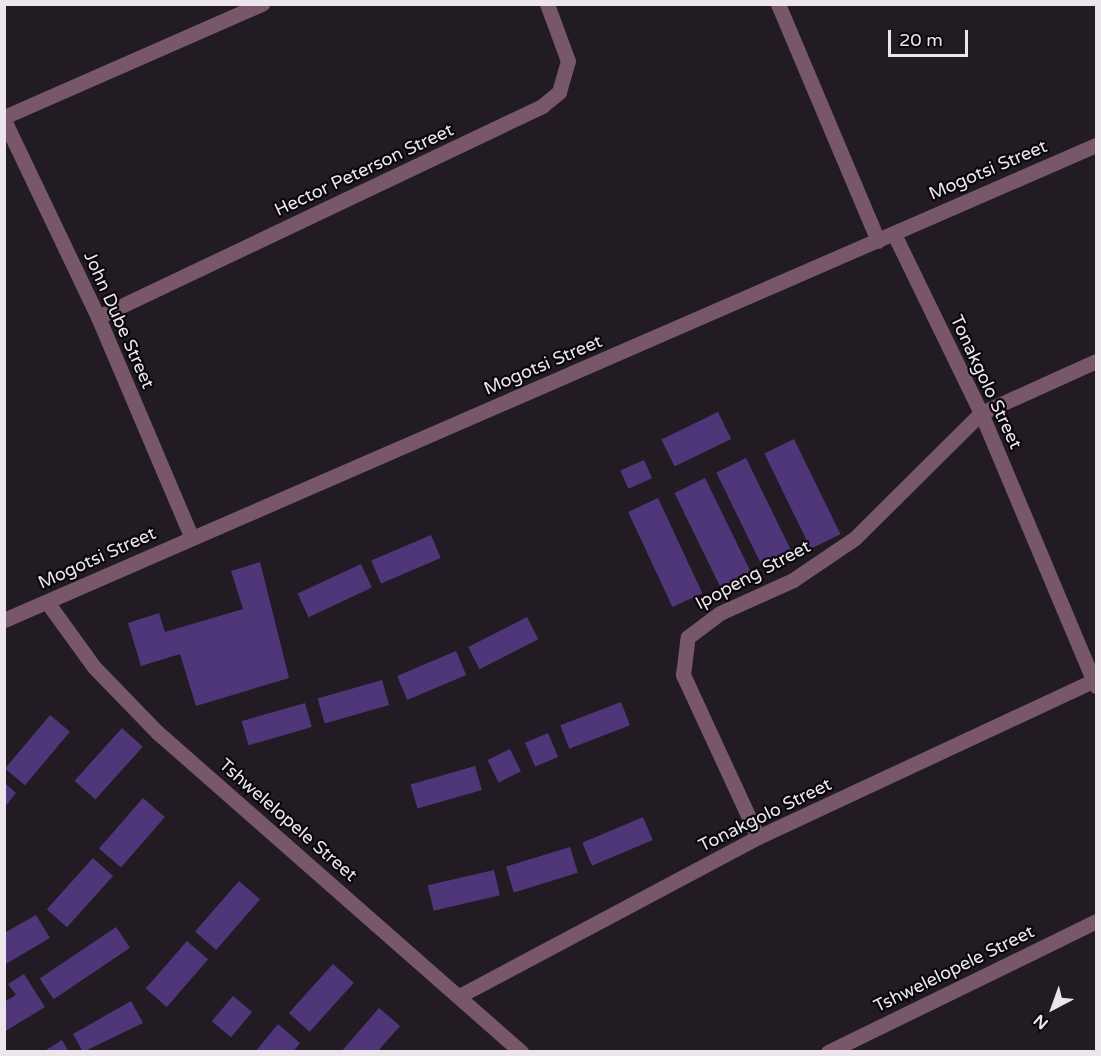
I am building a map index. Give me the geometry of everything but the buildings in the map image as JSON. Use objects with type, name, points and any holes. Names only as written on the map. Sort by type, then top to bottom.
[{"type":"street","points":[[4,118],[262,4]]},
{"type":"street","name":"Hector Peterson Street","points":[[98,317],[543,106],[559,92],[568,61],[548,4]]},
{"type":"street","points":[[784,6],[878,241]]},
{"type":"street","name":"John Dube Street","points":[[4,118],[98,317],[192,538]]},
{"type":"street","name":"Mogotsi Street","points":[[4,620],[1096,145]]},
{"type":"street","name":"Tonakgolo Street","points":[[459,996],[758,837],[1095,683],[981,413],[894,234]]},
{"type":"street","name":"Ipopeng Street","points":[[758,837],[683,675],[688,637],[720,613],[793,580],[855,538],[981,413],[1096,361]]},
{"type":"street","name":"Tshwelelopele Street","points":[[47,602],[94,667],[156,732],[521,1052]]},
{"type":"street","name":"Tshwelelopele Street","points":[[828,1052],[1096,921]]}]
